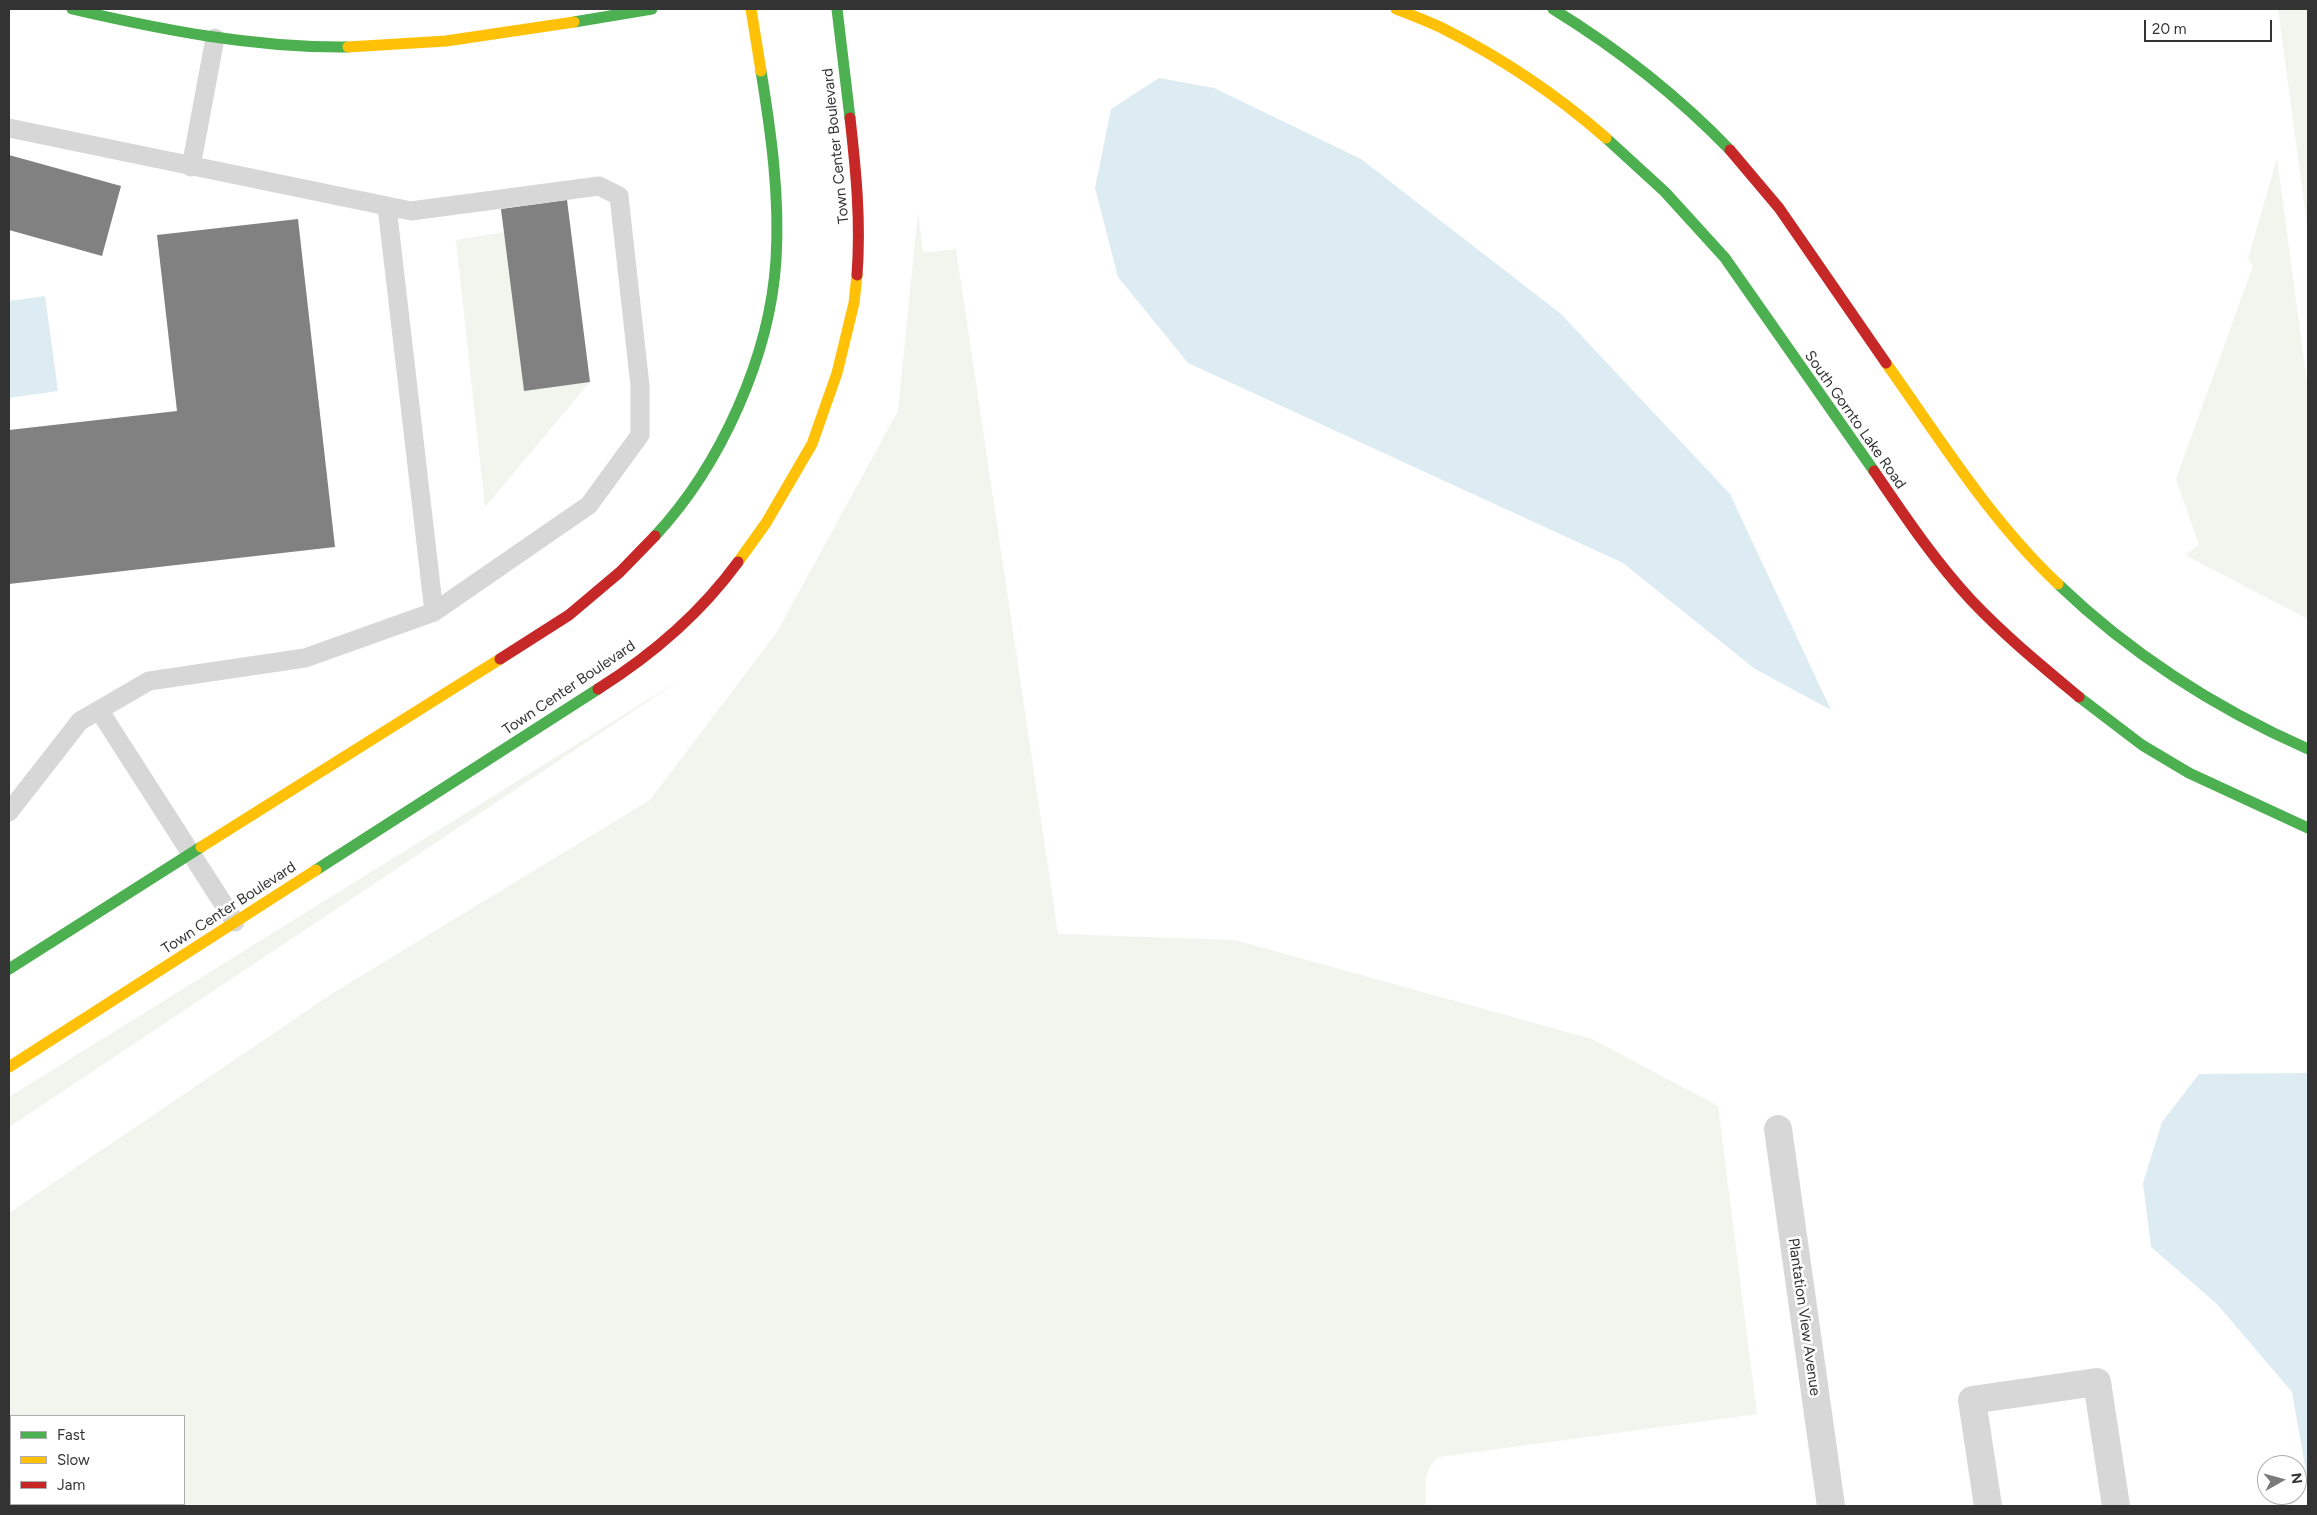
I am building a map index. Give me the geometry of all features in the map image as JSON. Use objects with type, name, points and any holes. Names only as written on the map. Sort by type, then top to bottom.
[{"type":"street","points":[[72,9],[139,25],[215,38],[274,45],[322,47],[411,44],[486,37],[652,9]]},
{"type":"street","points":[[9,969],[570,615],[627,565],[676,510],[717,450],[746,390],[765,328],[776,266],[777,213],[774,160],[751,9]]},
{"type":"street","name":"Town Center Boulevard","points":[[9,1067],[625,672],[681,628],[724,581],[766,523],[812,444],[837,373],[854,303],[859,248],[859,193],[836,9]]},
{"type":"street","name":"South Gornto Lake Road","points":[[1396,9],[1450,32],[1505,63],[1552,94],[1609,138],[1658,183],[1725,258],[1926,546],[1970,599],[2016,644],[2095,711],[2142,745],[2190,773],[2308,828]]},
{"type":"street","points":[[1553,9],[1592,32],[1671,92],[1714,133],[1756,178],[1794,228],[1972,485],[2018,544],[2060,587],[2107,628],[2179,682],[2259,727],[2308,749]]},
{"type":"street","name":"Plantation View Avenue","points":[[1778,1129],[1830,1506]]},
{"type":"street","points":[[1988,1506],[1972,1400],[2097,1382],[2116,1506]]},
{"type":"lane","points":[[191,167],[215,38]]},
{"type":"lane","points":[[9,128],[411,211],[599,186],[619,196],[640,386],[640,435],[589,505],[434,612],[306,658],[149,681],[80,721],[9,812]]},
{"type":"lane","points":[[387,206],[434,612]]},
{"type":"lane","points":[[99,710],[235,922]]},
{"type":"shaded area","points":[[2278,9],[2308,9],[2308,232]]},
{"type":"shaded area","points":[[1159,78],[1214,88],[1361,159],[1561,314],[1730,494],[1831,710],[1755,669],[1623,563],[1188,363],[1118,277],[1095,188],[1111,109]]},
{"type":"shaded area","points":[[2277,158],[2308,390],[2308,619],[2185,555],[2199,545],[2176,479],[2253,266],[2248,259]]},
{"type":"shaded area","points":[[918,212],[923,253],[956,249],[1058,934],[1235,940],[1592,1039],[1718,1106],[1757,1414],[1439,1457],[1427,1473],[1426,1506],[9,1506],[9,1213],[333,993],[650,800],[777,632],[898,411]]},
{"type":"shaded area","points":[[504,232],[524,390],[590,382],[485,507],[456,240]]},
{"type":"shaded area","points":[[45,296],[58,391],[9,398],[9,301]]},
{"type":"shaded area","points":[[683,678],[9,1127],[9,1097]]},
{"type":"shaded area","points":[[2308,1073],[2308,1483],[2307,1455],[2303,1455],[2292,1392],[2217,1304],[2151,1247],[2143,1183],[2162,1122],[2199,1074]]},
{"type":"building","points":[[9,155],[121,186],[102,256],[9,230]]},
{"type":"building","points":[[567,200],[590,382],[524,391],[501,209]]},
{"type":"building","points":[[298,219],[335,547],[9,584],[9,430],[177,411],[157,235]]},
{"type":"traffic: fast","points":[[72,9],[175,31],[243,41],[313,47],[348,47]]},
{"type":"traffic: fast","points":[[574,22],[652,9]]},
{"type":"traffic: fast","points":[[837,9],[850,118]]},
{"type":"traffic: fast","points":[[1553,9],[1601,40],[1646,74],[1689,110],[1730,150]]},
{"type":"traffic: fast","points":[[655,536],[679,508],[721,443],[738,407],[764,334],[772,297],[776,260],[777,212],[771,141],[761,71]]},
{"type":"traffic: fast","points":[[1606,138],[1665,192],[1725,258],[1874,471]]},
{"type":"traffic: fast","points":[[2058,584],[2115,634],[2176,678],[2240,716],[2308,749]]},
{"type":"traffic: fast","points":[[316,870],[598,689]]},
{"type":"traffic: fast","points":[[2079,697],[2142,745],[2189,773],[2308,828]]},
{"type":"traffic: fast","points":[[9,969],[201,847]]},
{"type":"traffic: slow","points":[[751,9],[761,71]]},
{"type":"traffic: slow","points":[[1396,9],[1442,28],[1485,51],[1548,92],[1606,138]]},
{"type":"traffic: slow","points":[[348,47],[446,41],[574,22]]},
{"type":"traffic: slow","points":[[738,562],[766,523],[812,444],[837,373],[854,303],[857,275]]},
{"type":"traffic: slow","points":[[1886,363],[1988,506],[2033,559],[2058,584]]},
{"type":"traffic: slow","points":[[201,847],[500,659]]},
{"type":"traffic: slow","points":[[9,1067],[316,870]]},
{"type":"traffic: jam","points":[[850,118],[858,216],[857,275]]},
{"type":"traffic: jam","points":[[1730,150],[1779,208],[1886,363]]},
{"type":"traffic: jam","points":[[1874,471],[1908,521],[1957,585],[2010,638],[2079,697]]},
{"type":"traffic: jam","points":[[500,659],[569,615],[620,572],[655,536]]},
{"type":"traffic: jam","points":[[598,689],[656,648],[674,632],[708,599],[738,562]]}]
